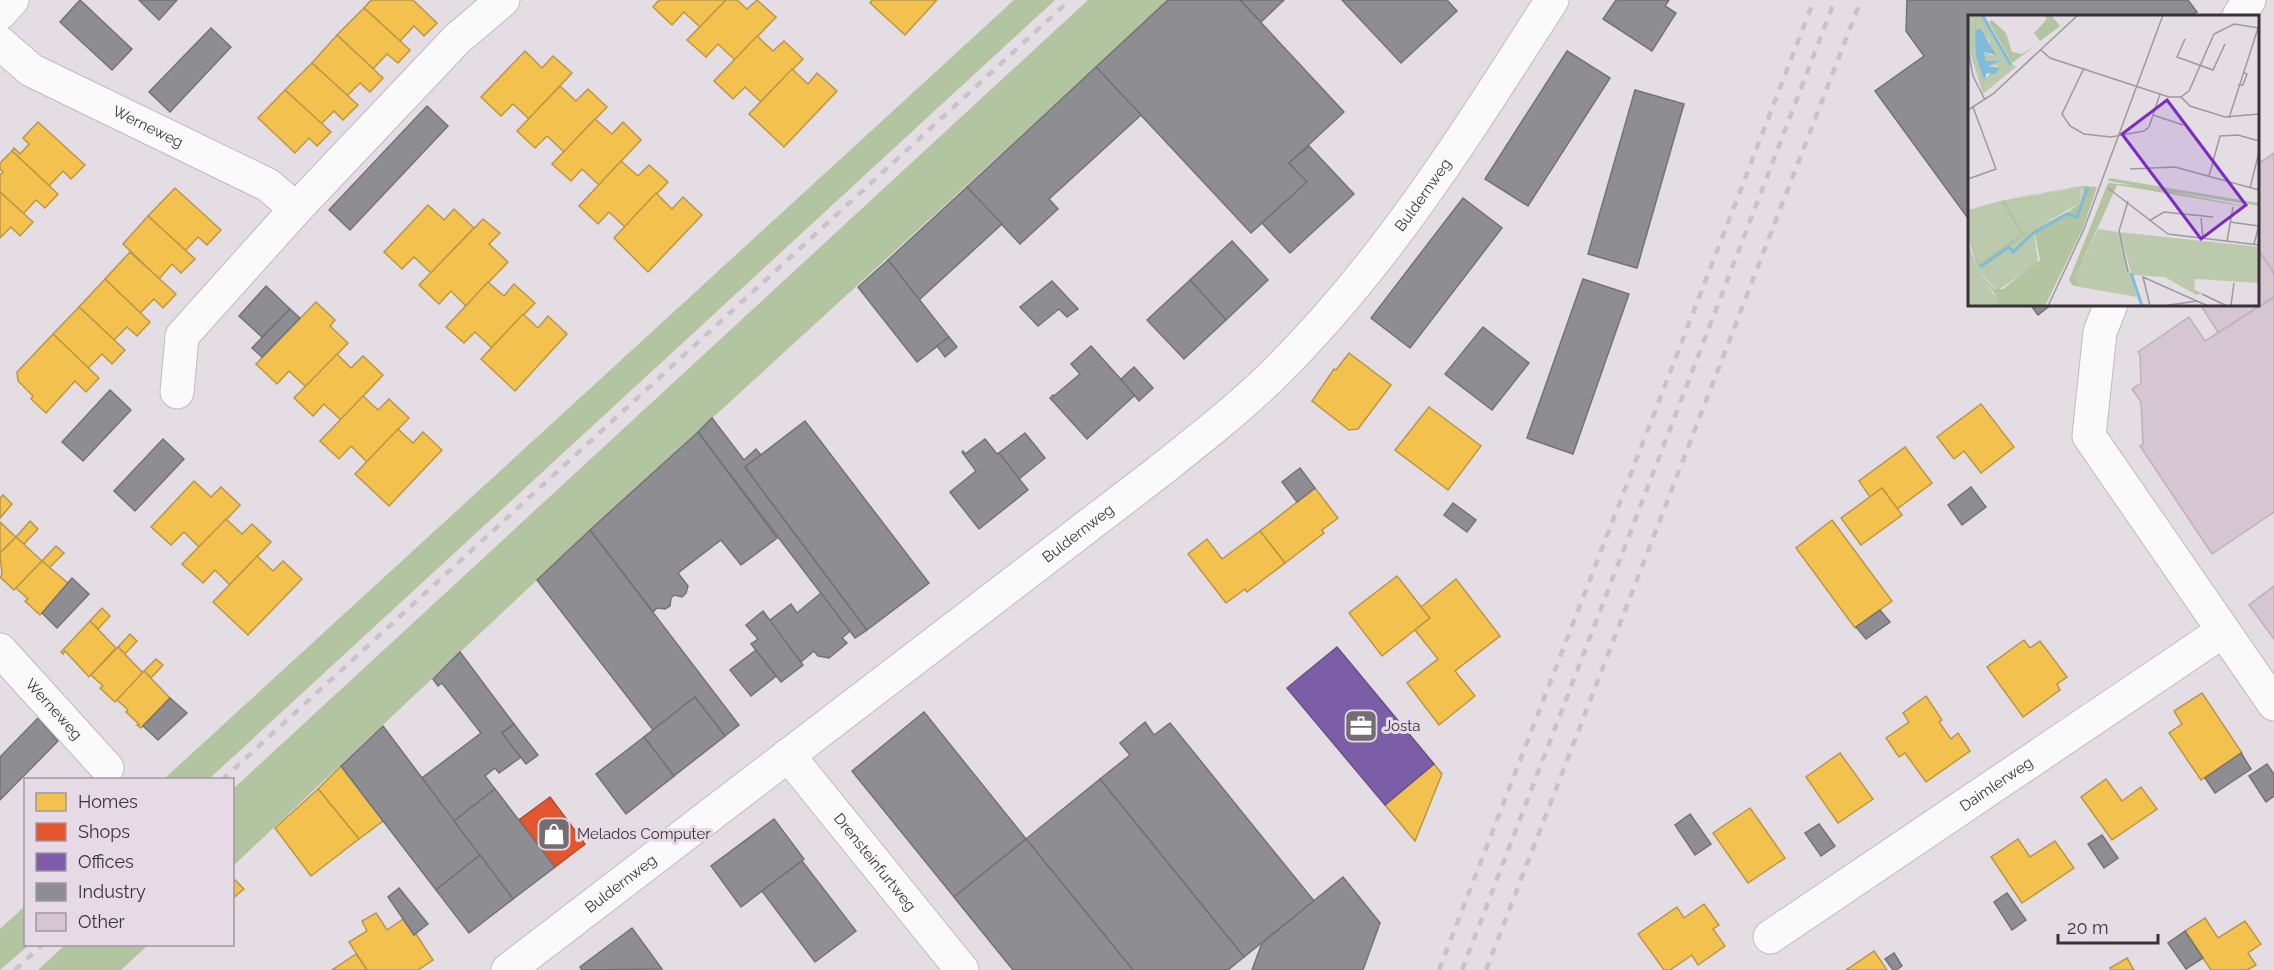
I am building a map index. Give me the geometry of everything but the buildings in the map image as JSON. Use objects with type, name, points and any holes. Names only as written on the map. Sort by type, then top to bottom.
[{"type":"street","points":[[0,13],[12,0]]},
{"type":"street","points":[[177,392],[182,336],[296,209],[457,39],[503,0]]},
{"type":"street","name":"Buldernweg","points":[[507,970],[1157,473],[1228,416],[1271,377],[1348,294],[1398,233],[1449,161],[1552,0]]},
{"type":"street","points":[[2240,15],[2249,0]]},
{"type":"street","name":"Werneweg","points":[[0,43],[31,70],[268,185],[296,209]]},
{"type":"street","points":[[2110,306],[2100,332],[2089,436],[2274,704]]},
{"type":"street","name":"Daimlerweg","points":[[1770,937],[2223,630]]},
{"type":"street","name":"Werneweg","points":[[0,650],[107,768]]},
{"type":"street","name":"Drensteinfurtweg","points":[[788,755],[962,970]]},
{"type":"green space","points":[[1014,0],[1055,0],[210,778],[165,778]]},
{"type":"green space","points":[[1088,0],[1169,0],[590,530],[234,865],[234,788]]},
{"type":"green space","points":[[24,907],[24,946],[28,946],[0,970],[0,929]]},
{"type":"green space","points":[[64,946],[147,946],[121,970],[38,970]]},
{"type":"railway","points":[[224,778],[1070,0]]},
{"type":"railway","points":[[1439,970],[1814,0]]},
{"type":"railway","points":[[1462,970],[1835,0]]},
{"type":"railway","points":[[1486,970],[1861,0]]},
{"type":"railway","points":[[15,970],[41,946]]},
{"type":"place","name":"Josta","points":[[1361,726]]},
{"type":"place","name":"Melados Computer","points":[[554,834]]}]
